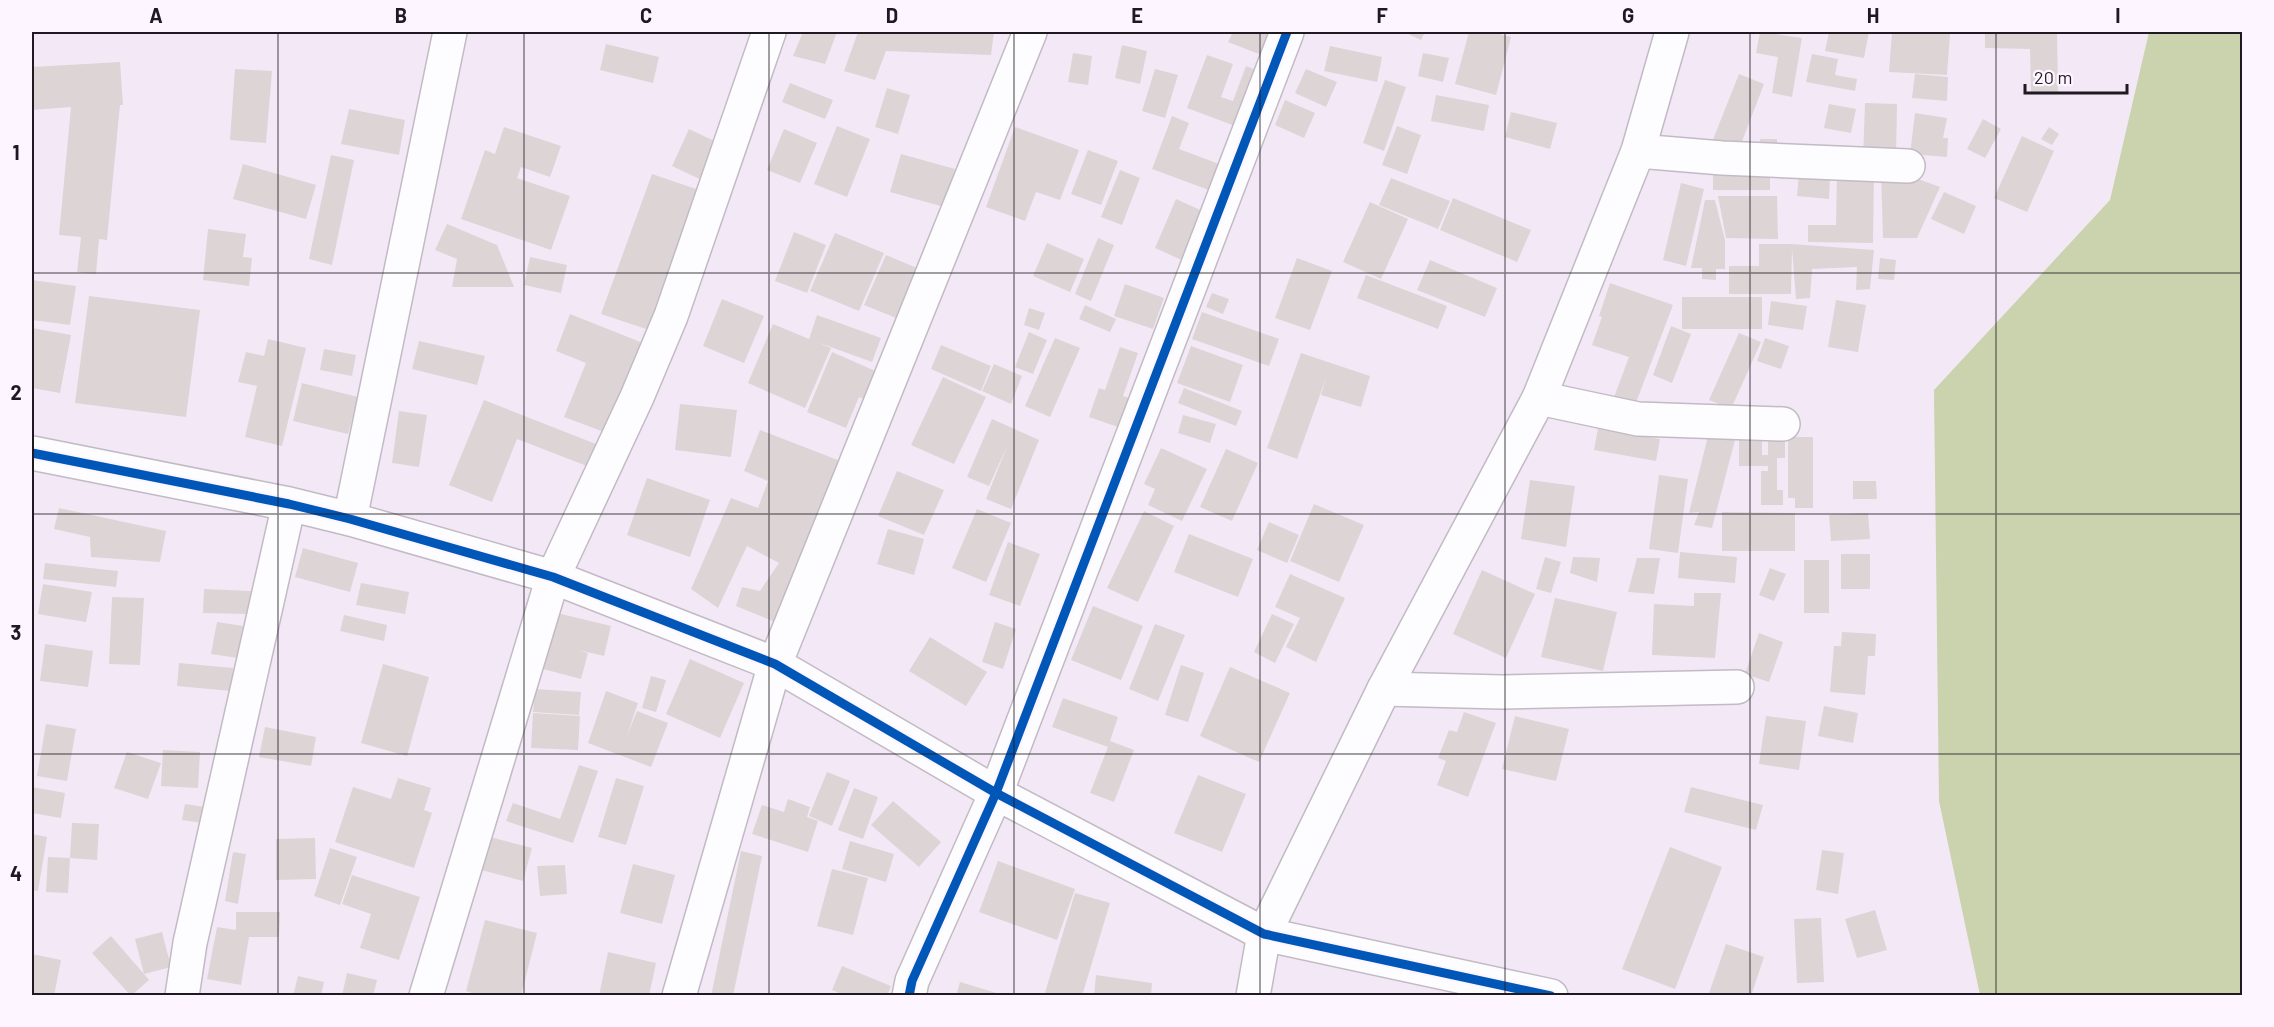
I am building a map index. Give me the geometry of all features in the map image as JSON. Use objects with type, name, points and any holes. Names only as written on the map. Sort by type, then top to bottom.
[{"type":"street","points":[[351,519],[450,32]]},
{"type":"street","points":[[426,996],[553,577],[637,397],[671,316],[770,32]]},
{"type":"street","points":[[679,996],[776,664],[1030,32]]},
{"type":"street","points":[[909,996],[912,981],[996,793],[1287,32]]},
{"type":"street","points":[[1253,996],[1264,934],[1384,689],[1539,398],[1638,151],[1672,32]]},
{"type":"street","points":[[1638,151],[1722,158],[1908,166]]},
{"type":"street","points":[[1539,398],[1638,419],[1784,424]]},
{"type":"street","points":[[32,453],[289,504],[351,519],[553,577],[776,664],[996,793],[1264,934],[1551,996]]},
{"type":"street","points":[[182,996],[190,943],[289,504]]},
{"type":"street","points":[[1384,689],[1502,693],[1737,687]]},
{"type":"green space","points":[[2149,32],[2242,32],[2242,995],[1980,995],[1939,801],[1934,390],[2110,200]]},
{"type":"building","points":[[803,32],[837,32],[825,64],[793,56]]},
{"type":"building","points":[[858,32],[994,32],[991,55],[886,51],[875,80],[844,71]]},
{"type":"building","points":[[1233,32],[1274,32],[1264,56],[1228,42]]},
{"type":"building","points":[[1404,32],[1425,32],[1421,40]]},
{"type":"building","points":[[1469,32],[1492,32],[1511,37],[1496,95],[1455,84]]},
{"type":"building","points":[[1760,32],[1802,38],[1792,97],[1772,93],[1778,57],[1756,53]]},
{"type":"building","points":[[1829,32],[1869,32],[1864,58],[1825,51]]},
{"type":"building","points":[[1892,32],[1950,34],[1947,75],[1889,72]]},
{"type":"building","points":[[1985,32],[2057,32],[2058,93],[2031,93],[2030,49],[1985,48]]},
{"type":"building","points":[[606,44],[659,57],[653,83],[600,70]]},
{"type":"building","points":[[1122,45],[1147,51],[1140,84],[1115,78]]},
{"type":"building","points":[[1330,46],[1382,57],[1377,82],[1324,71]]},
{"type":"building","points":[[1073,53],[1092,56],[1088,85],[1068,82]]},
{"type":"building","points":[[1423,53],[1449,58],[1443,82],[1418,76]]},
{"type":"building","points":[[1812,54],[1838,59],[1835,75],[1857,79],[1855,91],[1806,82]]},
{"type":"building","points":[[1207,55],[1233,64],[1221,97],[1233,101],[1246,66],[1264,73],[1243,129],[1187,108]]},
{"type":"building","points":[[120,62],[123,105],[120,105],[107,240],[99,239],[96,274],[77,272],[81,237],[59,235],[71,107],[32,110],[32,67]]},
{"type":"building","points":[[235,69],[272,71],[266,143],[230,140]]},
{"type":"building","points":[[1155,69],[1178,75],[1165,118],[1142,111]]},
{"type":"building","points":[[1306,69],[1337,82],[1326,107],[1295,93]]},
{"type":"building","points":[[1739,74],[1764,84],[1738,152],[1712,142]]},
{"type":"building","points":[[1915,74],[1948,77],[1947,101],[1912,98]]},
{"type":"building","points":[[1385,80],[1406,87],[1384,151],[1363,143]]},
{"type":"building","points":[[790,83],[833,100],[825,119],[782,102]]},
{"type":"building","points":[[887,88],[910,95],[898,134],[875,127]]},
{"type":"building","points":[[1436,95],[1489,105],[1484,131],[1431,121]]},
{"type":"building","points":[[1285,100],[1315,113],[1304,138],[1275,125]]},
{"type":"building","points":[[1865,103],[1897,104],[1896,159],[1863,158]]},
{"type":"building","points":[[1829,104],[1856,109],[1851,133],[1824,128]]},
{"type":"building","points":[[349,109],[405,120],[399,155],[341,144]]},
{"type":"building","points":[[1511,112],[1557,123],[1550,149],[1505,137]]},
{"type":"building","points":[[1915,113],[1947,118],[1943,138],[1948,138],[1947,157],[1910,154]]},
{"type":"building","points":[[1172,116],[1189,123],[1179,149],[1227,167],[1217,193],[1152,169]]},
{"type":"building","points":[[1983,119],[2001,129],[1985,158],[1967,149]]},
{"type":"building","points":[[837,126],[870,139],[847,197],[814,184]]},
{"type":"building","points":[[1397,126],[1421,135],[1407,174],[1382,165]]},
{"type":"building","points":[[504,127],[561,146],[550,177],[521,167],[517,178],[570,196],[551,250],[461,219],[485,150],[495,154]]},
{"type":"building","points":[[1015,127],[1079,150],[1060,200],[1036,192],[1025,221],[986,207]]},
{"type":"building","points":[[2049,127],[2059,134],[2052,145],[2041,139]]},
{"type":"building","points":[[689,129],[727,147],[710,184],[672,166]]},
{"type":"building","points":[[784,129],[817,143],[800,183],[767,170]]},
{"type":"building","points":[[2022,136],[2054,151],[2027,212],[1994,198]]},
{"type":"building","points":[[1760,139],[1777,139],[1777,154],[1760,154]]},
{"type":"building","points":[[1088,150],[1118,161],[1101,205],[1071,194]]},
{"type":"building","points":[[901,154],[955,169],[944,207],[890,192]]},
{"type":"building","points":[[331,155],[354,160],[332,265],[309,259]]},
{"type":"building","points":[[243,164],[316,185],[306,219],[233,199]]},
{"type":"building","points":[[1713,165],[1770,165],[1770,190],[1713,190]]},
{"type":"building","points":[[1120,170],[1140,178],[1122,225],[1101,217]]},
{"type":"building","points":[[1881,172],[1910,176],[1940,187],[1917,238],[1883,238]]},
{"type":"building","points":[[1799,173],[1830,176],[1829,199],[1797,196]]},
{"type":"building","points":[[1837,173],[1874,173],[1873,243],[1808,242],[1808,225],[1836,225]]},
{"type":"building","points":[[652,174],[699,190],[649,330],[601,314]]},
{"type":"building","points":[[1391,178],[1450,201],[1438,229],[1379,205]]},
{"type":"building","points":[[1681,183],[1704,189],[1686,266],[1663,260]]},
{"type":"building","points":[[1944,192],[1976,206],[1964,234],[1931,219]]},
{"type":"building","points":[[1718,196],[1777,196],[1778,239],[1726,238]]},
{"type":"building","points":[[1453,198],[1531,230],[1517,262],[1440,230]]},
{"type":"building","points":[[1176,199],[1207,213],[1186,262],[1155,248]]},
{"type":"building","points":[[1705,200],[1715,200],[1725,240],[1725,269],[1716,269],[1716,280],[1702,279],[1702,268],[1691,268]]},
{"type":"building","points":[[1370,202],[1408,219],[1381,279],[1343,262]]},
{"type":"building","points":[[447,224],[497,245],[514,287],[452,287],[457,259],[435,250]]},
{"type":"building","points":[[208,229],[246,234],[243,257],[252,258],[249,286],[203,280]]},
{"type":"building","points":[[794,232],[826,245],[807,293],[775,281]]},
{"type":"building","points":[[835,233],[884,253],[859,311],[810,291]]},
{"type":"building","points":[[1098,238],[1114,245],[1091,301],[1075,294]]},
{"type":"building","points":[[1047,243],[1084,259],[1070,292],[1033,276]]},
{"type":"building","points":[[1759,244],[1874,250],[1870,289],[1856,290],[1857,267],[1812,269],[1810,298],[1796,299],[1792,248],[1791,294],[1729,294],[1729,266],[1759,266]]},
{"type":"building","points":[[886,255],[917,268],[896,318],[864,305]]},
{"type":"building","points":[[530,257],[567,265],[561,293],[524,285]]},
{"type":"building","points":[[1297,258],[1332,271],[1310,330],[1275,318]]},
{"type":"building","points":[[1880,258],[1896,260],[1894,280],[1878,279]]},
{"type":"building","points":[[1430,260],[1497,288],[1485,317],[1417,290]]},
{"type":"building","points":[[1366,275],[1447,306],[1438,329],[1357,298]]},
{"type":"building","points":[[32,280],[76,286],[70,325],[32,320]]},
{"type":"building","points":[[1610,283],[1673,305],[1634,408],[1613,400],[1629,357],[1592,345]]},
{"type":"building","points":[[1125,284],[1164,298],[1153,329],[1114,316]]},
{"type":"building","points":[[1212,293],[1229,299],[1223,314],[1206,307]]},
{"type":"building","points":[[89,296],[200,310],[186,417],[75,403]]},
{"type":"building","points":[[1682,297],[1762,297],[1762,329],[1682,329]]},
{"type":"building","points":[[722,299],[764,316],[744,363],[703,346]]},
{"type":"building","points":[[1836,300],[1866,305],[1858,352],[1828,347]]},
{"type":"building","points":[[1771,301],[1807,306],[1803,330],[1768,325]]},
{"type":"building","points":[[1085,305],[1116,319],[1110,332],[1079,319]]},
{"type":"building","points":[[1029,308],[1045,313],[1039,330],[1024,325]]},
{"type":"building","points":[[1202,312],[1279,339],[1269,366],[1192,339]]},
{"type":"building","points":[[570,314],[643,343],[607,433],[564,417],[586,363],[556,351]]},
{"type":"building","points":[[817,315],[881,338],[872,362],[817,342],[831,348],[805,408],[748,383],[773,324],[809,339]]},
{"type":"building","points":[[1671,326],[1691,334],[1672,383],[1653,375]]},
{"type":"building","points":[[32,328],[71,335],[60,393],[32,388]]},
{"type":"building","points":[[1029,332],[1047,340],[1033,374],[1015,367]]},
{"type":"building","points":[[1739,333],[1761,342],[1731,409],[1709,400]]},
{"type":"building","points":[[1055,338],[1080,348],[1050,417],[1025,406]]},
{"type":"building","points":[[1765,338],[1789,346],[1781,369],[1757,361]]},
{"type":"building","points":[[268,339],[306,348],[282,446],[245,437],[257,386],[238,382],[246,352],[264,356]]},
{"type":"building","points":[[419,341],[485,356],[477,385],[412,369]]},
{"type":"building","points":[[941,345],[991,366],[981,391],[931,369]]},
{"type":"building","points":[[1191,346],[1243,365],[1230,402],[1177,383]]},
{"type":"building","points":[[1120,347],[1138,353],[1123,396],[1129,398],[1118,427],[1089,417],[1099,388],[1105,390]]},
{"type":"building","points":[[324,349],[356,355],[352,376],[320,370]]},
{"type":"building","points":[[832,352],[880,373],[868,401],[859,397],[846,428],[807,412]]},
{"type":"building","points":[[1301,353],[1370,376],[1361,407],[1321,395],[1326,378],[1297,459],[1267,448]]},
{"type":"building","points":[[994,364],[1022,376],[1011,404],[982,391]]},
{"type":"building","points":[[943,377],[986,397],[954,464],[911,445]]},
{"type":"building","points":[[302,383],[358,397],[348,434],[293,421]]},
{"type":"building","points":[[1184,388],[1242,411],[1236,426],[1178,403]]},
{"type":"building","points":[[484,400],[601,446],[592,468],[517,439],[492,502],[449,485]]},
{"type":"building","points":[[680,404],[737,410],[731,457],[675,450]]},
{"type":"building","points":[[399,411],[427,415],[419,467],[392,463]]},
{"type":"building","points":[[1183,415],[1216,424],[1210,443],[1178,433]]},
{"type":"building","points":[[992,419],[1039,440],[1011,509],[986,499],[1008,444],[989,486],[967,477]]},
{"type":"building","points":[[1598,428],[1660,439],[1656,461],[1594,450]]},
{"type":"building","points":[[760,430],[843,462],[775,622],[736,606],[742,587],[760,591],[779,563],[747,546],[718,608],[691,589],[731,498],[758,508],[768,481],[744,471]]},
{"type":"building","points":[[1708,436],[1736,436],[1712,528],[1694,525],[1699,512],[1689,513]]},
{"type":"building","points":[[1768,436],[1785,436],[1785,458],[1777,458],[1777,490],[1783,490],[1783,505],[1761,505],[1761,471],[1768,471],[1768,466],[1739,466],[1739,437],[1762,437],[1762,455],[1768,455]]},
{"type":"building","points":[[1788,437],[1813,437],[1813,508],[1795,508],[1795,498],[1788,498]]},
{"type":"building","points":[[1161,448],[1207,469],[1182,521],[1148,505],[1155,489],[1144,484]]},
{"type":"building","points":[[1226,449],[1258,463],[1232,521],[1200,507]]},
{"type":"building","points":[[897,471],[944,490],[924,535],[878,516]]},
{"type":"building","points":[[1659,475],[1688,479],[1678,553],[1649,549]]},
{"type":"building","points":[[647,478],[710,500],[690,557],[627,535]]},
{"type":"building","points":[[1530,480],[1575,486],[1566,547],[1521,539]]},
{"type":"building","points":[[1853,481],[1876,481],[1877,499],[1853,499]]},
{"type":"building","points":[[1314,504],[1364,525],[1339,582],[1290,561]]},
{"type":"building","points":[[59,508],[166,531],[160,562],[91,557],[90,537],[54,529]]},
{"type":"building","points":[[977,509],[1011,523],[986,582],[952,568]]},
{"type":"building","points":[[1144,511],[1174,526],[1138,602],[1107,588]]},
{"type":"building","points":[[1722,512],[1795,513],[1795,551],[1722,551]]},
{"type":"building","points":[[1868,513],[1870,539],[1831,541],[1829,515]]},
{"type":"building","points":[[1269,522],[1299,535],[1287,563],[1257,550]]},
{"type":"building","points":[[888,529],[924,539],[914,575],[877,564]]},
{"type":"building","points":[[1189,534],[1253,559],[1238,597],[1174,572]]},
{"type":"building","points":[[1008,542],[1040,554],[1020,606],[989,595]]},
{"type":"building","points":[[303,548],[358,563],[350,592],[295,577]]},
{"type":"building","points":[[1680,552],[1737,557],[1735,583],[1678,578]]},
{"type":"building","points":[[1841,554],[1870,554],[1870,589],[1841,589]]},
{"type":"building","points":[[1545,557],[1561,562],[1551,593],[1536,589]]},
{"type":"building","points":[[1573,557],[1600,558],[1597,582],[1570,573]]},
{"type":"building","points":[[1637,558],[1660,558],[1654,594],[1628,592]]},
{"type":"building","points":[[1804,560],[1829,560],[1829,613],[1804,613]]},
{"type":"building","points":[[45,563],[118,571],[116,587],[43,579]]},
{"type":"building","points":[[1770,568],[1786,574],[1774,601],[1759,595]]},
{"type":"building","points":[[1482,570],[1535,594],[1506,658],[1453,634]]},
{"type":"building","points":[[1290,574],[1345,598],[1316,662],[1286,647],[1300,618],[1275,607]]},
{"type":"building","points":[[361,583],[409,592],[405,614],[356,605]]},
{"type":"building","points":[[43,584],[92,592],[86,622],[38,614]]},
{"type":"building","points":[[204,589],[251,591],[250,614],[203,613]]},
{"type":"building","points":[[1694,593],[1721,593],[1715,658],[1652,655],[1654,604],[1694,606]]},
{"type":"building","points":[[112,597],[144,598],[140,665],[109,664]]},
{"type":"building","points":[[1555,598],[1617,612],[1603,671],[1541,657]]},
{"type":"building","points":[[1093,606],[1143,626],[1121,680],[1071,660]]},
{"type":"building","points":[[557,613],[611,626],[604,656],[579,650],[588,653],[581,679],[543,669]]},
{"type":"building","points":[[1272,614],[1294,624],[1275,663],[1254,652]]},
{"type":"building","points":[[344,615],[387,625],[384,641],[340,631]]},
{"type":"building","points":[[217,622],[243,626],[238,658],[211,654]]},
{"type":"building","points":[[995,622],[1016,629],[1003,669],[982,662]]},
{"type":"building","points":[[1155,624],[1185,635],[1158,701],[1129,689]]},
{"type":"building","points":[[1842,632],[1876,634],[1875,656],[1868,656],[1865,695],[1830,692],[1834,646],[1841,646]]},
{"type":"building","points":[[1759,633],[1783,642],[1769,682],[1745,674]]},
{"type":"building","points":[[930,637],[987,672],[966,706],[909,671]]},
{"type":"building","points":[[45,644],[93,651],[88,687],[40,681]]},
{"type":"building","points":[[690,659],[744,683],[720,738],[666,714]]},
{"type":"building","points":[[179,663],[233,668],[231,691],[177,686]]},
{"type":"building","points":[[383,664],[429,677],[407,756],[361,743]]},
{"type":"building","points":[[1181,665],[1204,673],[1188,722],[1165,715]]},
{"type":"building","points":[[1230,667],[1290,693],[1259,762],[1200,736]]},
{"type":"building","points":[[651,676],[666,680],[656,712],[642,708]]},
{"type":"building","points":[[535,689],[581,692],[579,715],[533,712]]},
{"type":"building","points":[[606,691],[638,703],[626,738],[637,711],[668,723],[651,767],[588,743]]},
{"type":"building","points":[[1063,698],[1118,717],[1110,741],[1134,750],[1114,802],[1090,793],[1108,747],[1052,727]]},
{"type":"building","points":[[1824,706],[1858,713],[1853,743],[1818,736]]},
{"type":"building","points":[[1464,712],[1496,723],[1468,797],[1437,785],[1446,761],[1438,758],[1449,730],[1457,732]]},
{"type":"building","points":[[533,713],[580,716],[578,750],[531,748]]},
{"type":"building","points":[[1515,716],[1569,729],[1556,781],[1502,769]]},
{"type":"building","points":[[1766,716],[1806,721],[1799,770],[1759,764]]},
{"type":"building","points":[[46,724],[76,729],[67,781],[37,776]]},
{"type":"building","points":[[265,727],[316,737],[311,766],[259,757]]},
{"type":"building","points":[[163,750],[200,752],[198,788],[161,786]]},
{"type":"building","points":[[127,752],[161,763],[148,799],[114,788]]},
{"type":"building","points":[[579,765],[598,771],[573,843],[506,821],[513,803],[560,819]]},
{"type":"building","points":[[827,772],[850,781],[832,826],[809,816]]},
{"type":"building","points":[[1198,775],[1246,794],[1222,852],[1174,833]]},
{"type":"building","points":[[398,778],[431,788],[424,810],[432,813],[414,868],[335,842],[353,787],[391,799]]},
{"type":"building","points":[[616,778],[644,786],[626,845],[598,837]]},
{"type":"building","points":[[32,787],[65,793],[61,818],[32,813]]},
{"type":"building","points":[[1691,787],[1763,805],[1756,830],[1684,812]]},
{"type":"building","points":[[854,788],[878,797],[863,839],[838,830]]},
{"type":"building","points":[[788,799],[810,807],[807,817],[818,821],[808,852],[752,834],[762,805],[784,812]]},
{"type":"building","points":[[893,801],[941,842],[919,867],[871,825]]},
{"type":"building","points":[[185,804],[205,807],[203,823],[182,820]]},
{"type":"building","points":[[72,823],[99,824],[97,860],[70,858]]},
{"type":"building","points":[[32,834],[47,837],[38,891],[32,890]]},
{"type":"building","points":[[490,837],[532,848],[523,881],[481,870]]},
{"type":"building","points":[[315,838],[316,879],[276,880],[276,839]]},
{"type":"building","points":[[850,841],[894,854],[886,882],[842,869]]},
{"type":"building","points":[[1670,847],[1722,867],[1675,989],[1622,969]]},
{"type":"building","points":[[330,848],[357,857],[340,905],[314,896]]},
{"type":"building","points":[[1822,850],[1844,853],[1838,894],[1816,890]]},
{"type":"building","points":[[741,851],[762,856],[733,996],[711,996]]},
{"type":"building","points":[[233,852],[246,854],[238,904],[225,901]]},
{"type":"building","points":[[48,857],[70,858],[68,893],[46,892]]},
{"type":"building","points":[[998,861],[1075,889],[1057,940],[979,912]]},
{"type":"building","points":[[633,864],[675,875],[662,924],[620,913]]},
{"type":"building","points":[[565,865],[567,894],[540,896],[537,866]]},
{"type":"building","points":[[832,869],[868,878],[853,935],[817,926]]},
{"type":"building","points":[[352,875],[420,897],[399,960],[360,948],[371,914],[342,904]]},
{"type":"building","points":[[1075,893],[1110,903],[1082,996],[1044,996]]},
{"type":"building","points":[[1875,910],[1887,950],[1857,958],[1845,919]]},
{"type":"building","points":[[236,912],[280,912],[279,937],[249,937],[241,985],[207,979],[217,927],[236,930]]},
{"type":"building","points":[[1821,918],[1824,982],[1797,983],[1794,919]]},
{"type":"building","points":[[485,920],[537,933],[521,996],[481,996],[466,991]]},
{"type":"building","points":[[162,932],[171,967],[144,974],[135,939]]},
{"type":"building","points":[[111,936],[149,980],[131,996],[92,953]]},
{"type":"building","points":[[1726,944],[1764,957],[1751,996],[1708,996]]},
{"type":"building","points":[[608,952],[656,963],[649,996],[599,996]]},
{"type":"building","points":[[32,954],[61,960],[54,996],[32,996]]},
{"type":"building","points":[[842,966],[891,986],[887,996],[846,996],[832,990]]},
{"type":"building","points":[[347,973],[377,980],[373,996],[342,996]]},
{"type":"building","points":[[1096,975],[1152,983],[1151,996],[1094,996]]},
{"type":"building","points":[[298,976],[324,982],[321,996],[293,996]]},
{"type":"building","points":[[960,982],[1003,995],[1003,996],[956,996]]},
{"type":"cycle path","points":[[909,996],[912,981],[996,793],[1287,32]]},
{"type":"cycle path","points":[[32,453],[289,504],[553,577],[775,664],[996,793],[1264,934],[1551,996]]}]
